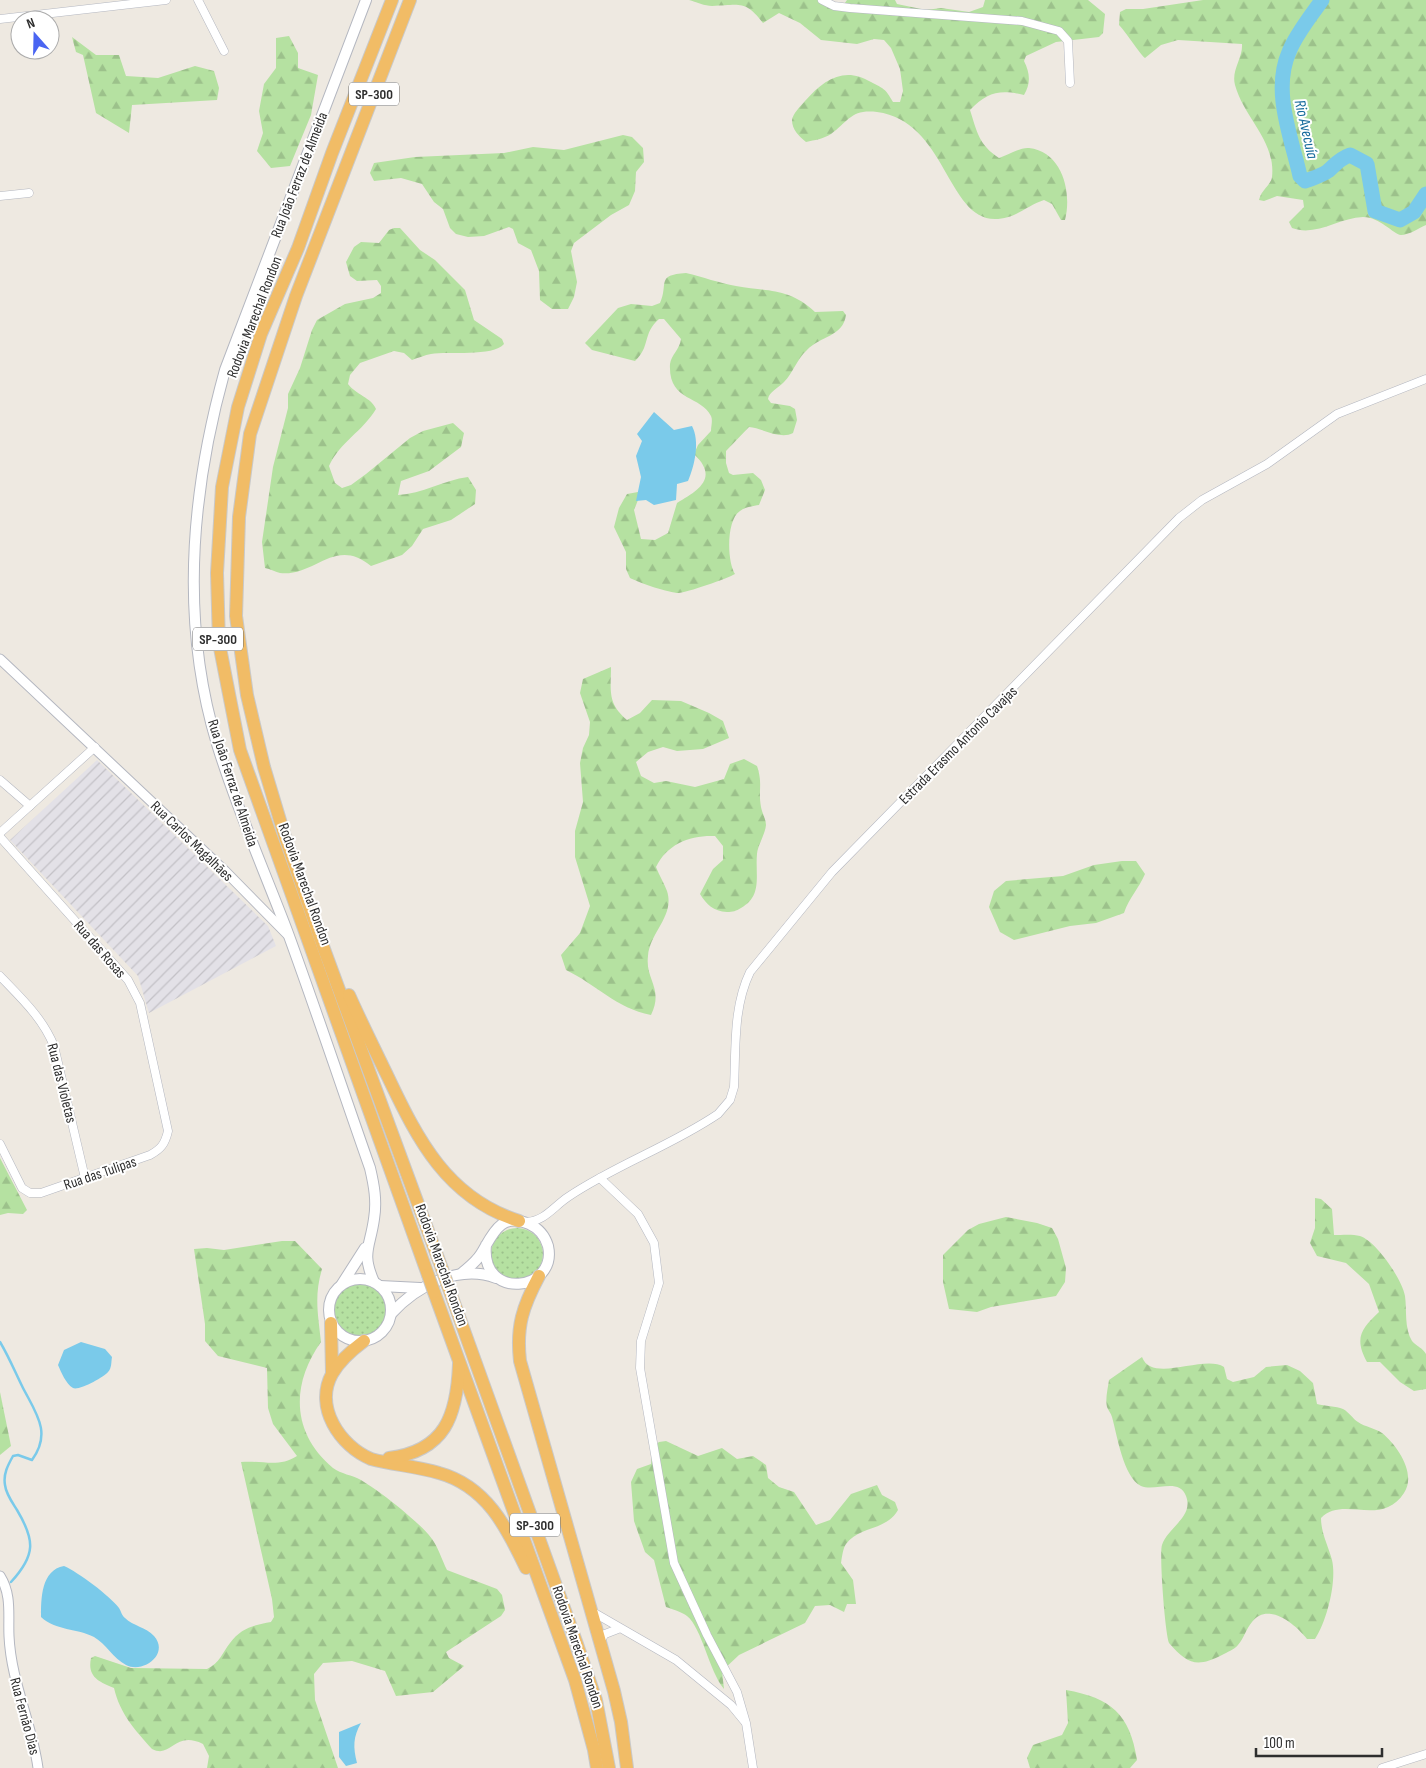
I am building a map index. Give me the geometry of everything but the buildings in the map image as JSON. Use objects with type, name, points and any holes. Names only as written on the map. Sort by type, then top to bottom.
[{"type":"highway","name":"Rodovia Marechal Rondon","points":[[392,0],[332,153],[298,248],[261,334],[238,407],[222,487],[217,573],[219,643],[240,750],[575,1680],[597,1768]]},
{"type":"highway","name":"Rodovia Marechal Rondon","points":[[410,0],[270,370],[250,434],[238,517],[236,616],[247,695],[264,767],[285,837],[324,949],[575,1636],[596,1700],[609,1768]]},
{"type":"highway","points":[[324,949],[342,979],[405,1114],[420,1140],[440,1166],[471,1197],[505,1217],[522,1222]]},
{"type":"highway","points":[[539,1276],[528,1296],[519,1325],[520,1361],[600,1641],[621,1722],[627,1768]]},
{"type":"highway","points":[[331,1323],[332,1375],[327,1396],[328,1409],[337,1432],[351,1448],[376,1460],[438,1472],[457,1479],[478,1492],[508,1531],[556,1631]]},
{"type":"highway","points":[[332,1375],[340,1362],[364,1341]]},
{"type":"highway","points":[[376,1460],[408,1456],[430,1446],[438,1437],[453,1406],[457,1390],[459,1357]]},
{"type":"main road","name":"Rua João Ferraz de Almeida","points":[[366,0],[225,370],[212,418],[196,513],[194,602],[198,651],[216,742],[236,804],[288,936],[374,1184],[374,1220],[367,1245],[367,1264],[377,1284]]},
{"type":"main road","points":[[421,1288],[402,1289],[357,1279],[340,1286],[330,1303],[331,1323],[345,1337],[364,1341],[372,1339],[385,1329],[391,1314],[406,1299],[421,1288],[462,1273],[480,1273],[513,1285],[522,1284],[539,1276],[547,1263],[548,1247],[542,1233],[522,1222],[502,1225],[494,1230],[476,1261],[462,1273]]},
{"type":"main road","name":"Rua João Ferraz de Almeida","points":[[340,1286],[367,1245]]},
{"type":"main road","points":[[486,1245],[486,1263],[496,1278]]},
{"type":"main road","points":[[377,1284],[389,1299],[391,1314]]},
{"type":"street","points":[[0,19],[166,0]]},
{"type":"street","points":[[198,0],[224,51]]},
{"type":"street","points":[[822,0],[834,6],[850,8],[1022,21],[1059,31],[1068,40],[1070,83]]},
{"type":"street","points":[[0,196],[29,193]]},
{"type":"street","name":"Estrada Erasmo Antonio Cavajas","points":[[547,1215],[590,1183],[718,1114],[730,1100],[734,1087],[738,1006],[741,990],[750,972],[832,872],[1179,518],[1202,500],[1267,464],[1337,414],[1426,379]]},
{"type":"street","name":"Rua Carlos Magalhães","points":[[0,659],[264,909],[288,936]]},
{"type":"street","points":[[0,833],[95,747]]},
{"type":"street","points":[[0,780],[30,806]]},
{"type":"street","name":"Rua das Rosas","points":[[0,837],[128,980],[140,1003],[168,1131],[166,1142]]},
{"type":"street","name":"Rua das Violetas","points":[[0,976],[36,1014],[48,1031],[54,1046],[85,1178]]},
{"type":"street","name":"Rua das Tulipas","points":[[0,1144],[22,1188],[30,1193],[41,1193],[150,1156],[160,1150],[166,1142]]},
{"type":"street","points":[[600,1178],[638,1214],[654,1243],[659,1282],[641,1341],[640,1368],[674,1563],[707,1635],[737,1692],[746,1723],[753,1768]]},
{"type":"street","points":[[522,1222],[547,1215]]},
{"type":"street","points":[[542,1233],[547,1215]]},
{"type":"street","name":"Rua Fernão Dias","points":[[0,1576],[8,1593],[10,1607],[9,1635],[13,1672],[35,1748],[38,1768]]},
{"type":"street","points":[[591,1611],[676,1660],[732,1705],[746,1723]]},
{"type":"street","points":[[600,1641],[605,1634],[618,1628]]},
{"type":"street","points":[[1382,1768],[1426,1754]]},
{"type":"shaded area","points":[[97,760],[268,926],[276,946],[149,1013],[138,976],[10,840]]},
{"type":"green space","points":[[689,0],[828,0],[842,7],[847,0],[895,0],[897,4],[926,10],[941,8],[969,12],[983,7],[985,0],[1088,0],[1105,14],[1103,33],[1099,37],[1056,42],[1026,56],[1024,61],[1029,78],[1024,95],[1001,92],[982,99],[970,110],[983,143],[999,158],[1018,150],[1029,148],[1041,151],[1057,165],[1066,186],[1067,209],[1065,220],[1061,220],[1052,204],[1044,200],[1009,217],[995,219],[979,215],[966,204],[932,150],[918,133],[900,119],[877,112],[861,112],[856,114],[831,134],[806,142],[793,127],[792,120],[794,115],[812,93],[835,77],[852,75],[861,77],[884,89],[893,102],[900,102],[903,91],[900,69],[891,48],[884,40],[874,39],[857,44],[821,40],[800,23],[779,13],[763,23],[752,10],[742,5],[709,6]]},
{"type":"green space","points":[[1203,0],[1426,0],[1426,225],[1411,233],[1401,235],[1380,222],[1363,217],[1345,220],[1318,229],[1301,230],[1292,228],[1289,222],[1304,207],[1303,200],[1277,196],[1264,201],[1259,200],[1270,183],[1272,164],[1264,141],[1239,97],[1235,85],[1235,74],[1242,44],[1178,40],[1161,45],[1145,58],[1119,25],[1120,12],[1126,9],[1143,9]]},
{"type":"green space","points":[[289,36],[298,53],[298,68],[318,75],[311,115],[290,166],[271,168],[257,151],[263,133],[259,111],[264,84],[276,68],[276,38]]},
{"type":"green space","points":[[72,37],[96,55],[119,55],[126,76],[158,78],[195,66],[214,71],[219,88],[217,100],[132,105],[129,133],[96,113],[83,55],[76,52]]},
{"type":"green space","points":[[623,135],[632,137],[643,148],[644,162],[636,172],[635,191],[629,205],[611,215],[574,243],[571,251],[577,282],[574,297],[568,309],[552,309],[540,300],[539,271],[531,250],[518,243],[513,229],[509,227],[484,236],[468,237],[456,234],[450,228],[443,209],[434,202],[422,184],[401,178],[374,181],[370,173],[374,163],[415,157],[504,153],[533,147],[564,150]]},
{"type":"green space","points":[[400,228],[420,250],[435,260],[465,290],[474,320],[502,339],[504,344],[490,351],[439,353],[412,360],[404,353],[394,351],[360,363],[350,375],[348,384],[371,402],[376,409],[365,424],[339,450],[329,466],[335,483],[342,488],[351,485],[410,438],[423,431],[453,423],[464,433],[461,447],[429,471],[401,481],[398,495],[416,492],[468,477],[476,490],[475,504],[451,520],[423,529],[412,546],[402,555],[371,566],[358,558],[347,555],[336,556],[292,573],[280,573],[265,568],[262,542],[273,467],[288,408],[288,394],[300,368],[312,330],[317,320],[345,304],[373,298],[381,293],[381,286],[377,280],[357,281],[350,276],[346,262],[354,247],[361,242],[379,243],[389,230]]},
{"type":"green space","points":[[686,273],[730,285],[787,294],[796,298],[815,312],[843,311],[846,315],[844,322],[836,332],[812,345],[807,350],[787,378],[772,392],[768,399],[771,403],[790,406],[795,409],[797,420],[793,433],[782,435],[749,427],[726,451],[726,463],[729,473],[733,475],[753,473],[761,480],[765,490],[759,505],[740,511],[732,523],[729,551],[735,574],[725,579],[679,593],[654,587],[630,578],[626,569],[626,552],[614,527],[619,508],[627,494],[638,492],[640,495],[634,510],[641,539],[655,540],[668,533],[677,503],[699,488],[703,483],[705,470],[694,454],[698,445],[711,431],[711,416],[700,404],[679,392],[674,385],[670,364],[681,339],[664,319],[659,319],[654,324],[640,356],[635,361],[592,350],[585,343],[618,308],[631,304],[652,306],[660,303],[667,278],[676,274]]},
{"type":"green space","points":[[611,667],[613,702],[627,720],[640,713],[652,700],[681,701],[723,721],[729,738],[703,749],[677,751],[663,747],[648,752],[636,762],[641,776],[654,783],[666,781],[695,787],[724,779],[730,764],[744,759],[757,766],[760,778],[761,807],[766,823],[757,854],[755,891],[748,903],[736,911],[727,912],[714,909],[700,894],[713,869],[723,860],[723,846],[715,836],[697,837],[680,843],[666,852],[656,867],[669,900],[665,916],[653,939],[648,956],[649,972],[656,998],[651,1015],[617,1002],[566,970],[561,955],[580,933],[590,906],[575,857],[575,831],[583,802],[580,763],[583,748],[589,735],[590,722],[580,693],[583,679]]},
{"type":"green space","points":[[1136,861],[1145,874],[1124,913],[1096,923],[1070,926],[1014,940],[1000,932],[989,907],[994,891],[1006,881],[1063,876],[1094,865]]},
{"type":"green space","points":[[0,1158],[27,1210],[23,1214],[8,1213],[0,1215]]},
{"type":"green space","points":[[1315,1198],[1321,1199],[1332,1209],[1334,1235],[1357,1235],[1366,1239],[1394,1271],[1405,1296],[1409,1336],[1426,1354],[1426,1389],[1414,1391],[1400,1382],[1380,1362],[1367,1362],[1361,1346],[1361,1334],[1379,1312],[1369,1284],[1346,1263],[1317,1256],[1310,1243],[1315,1228]]},
{"type":"green space","points":[[1006,1217],[1052,1228],[1058,1239],[1066,1268],[1065,1282],[1056,1296],[991,1307],[977,1312],[949,1309],[943,1282],[943,1255],[968,1230],[979,1224]]},
{"type":"green space","points":[[512,1228],[522,1228],[532,1232],[539,1239],[543,1254],[539,1269],[532,1276],[522,1280],[512,1280],[502,1276],[495,1269],[491,1259],[491,1249],[495,1239],[502,1232]]},
{"type":"green space","points":[[282,1241],[295,1241],[322,1269],[317,1297],[321,1342],[304,1374],[301,1391],[300,1408],[303,1424],[309,1439],[319,1454],[333,1468],[358,1478],[371,1486],[421,1527],[434,1542],[447,1570],[497,1589],[502,1595],[505,1610],[501,1616],[446,1652],[449,1658],[464,1666],[433,1692],[396,1696],[385,1671],[352,1661],[323,1663],[314,1674],[315,1700],[338,1768],[207,1768],[209,1756],[203,1744],[186,1740],[164,1750],[152,1749],[124,1714],[114,1688],[95,1678],[90,1664],[91,1658],[95,1656],[131,1668],[207,1669],[218,1661],[230,1643],[239,1634],[253,1626],[271,1622],[274,1617],[272,1599],[241,1462],[277,1463],[297,1456],[273,1424],[268,1408],[267,1368],[218,1356],[205,1341],[205,1324],[194,1249],[224,1250]]},
{"type":"green space","points":[[355,1284],[365,1284],[379,1291],[386,1305],[386,1315],[379,1329],[365,1336],[355,1336],[345,1332],[338,1325],[334,1315],[334,1305],[338,1295],[345,1288]]},
{"type":"green space","points":[[1142,1357],[1148,1365],[1156,1368],[1167,1369],[1215,1364],[1224,1367],[1227,1379],[1233,1382],[1254,1377],[1266,1367],[1287,1365],[1300,1371],[1313,1383],[1317,1404],[1343,1409],[1356,1421],[1382,1433],[1394,1445],[1404,1460],[1408,1477],[1407,1485],[1404,1493],[1395,1503],[1373,1510],[1340,1509],[1330,1512],[1321,1518],[1323,1534],[1332,1560],[1333,1579],[1327,1612],[1315,1639],[1307,1639],[1296,1627],[1281,1617],[1274,1614],[1266,1614],[1259,1616],[1252,1622],[1235,1648],[1206,1662],[1193,1662],[1181,1656],[1169,1643],[1164,1610],[1161,1551],[1165,1539],[1184,1516],[1188,1503],[1183,1490],[1178,1487],[1147,1487],[1141,1486],[1135,1481],[1125,1465],[1112,1417],[1106,1404],[1109,1380]]},
{"type":"green space","points":[[0,1392],[11,1446],[0,1455]]},
{"type":"green space","points":[[666,1441],[698,1456],[722,1448],[737,1459],[753,1456],[766,1465],[768,1478],[779,1487],[794,1492],[816,1525],[830,1520],[851,1494],[877,1485],[882,1495],[895,1502],[898,1510],[887,1522],[851,1538],[845,1546],[841,1563],[853,1580],[856,1604],[847,1604],[844,1612],[830,1605],[815,1606],[805,1623],[739,1655],[722,1671],[724,1689],[714,1672],[692,1622],[687,1616],[666,1607],[654,1560],[645,1552],[634,1521],[631,1482],[637,1469],[651,1464],[653,1447],[659,1442]]},
{"type":"green space","points":[[1066,1690],[1095,1698],[1116,1711],[1129,1731],[1134,1744],[1137,1760],[1130,1768],[1030,1768],[1027,1758],[1033,1745],[1062,1735],[1068,1723]]},
{"type":"water","points":[[654,412],[674,430],[692,426],[696,446],[691,475],[688,481],[677,484],[676,500],[654,505],[646,500],[636,501],[641,477],[636,456],[642,441],[637,434]]},
{"type":"water","points":[[81,1342],[105,1349],[112,1357],[111,1365],[108,1372],[97,1380],[86,1386],[73,1388],[66,1381],[58,1365],[64,1350]]},
{"type":"water","points":[[64,1566],[77,1573],[115,1603],[128,1621],[154,1636],[159,1649],[152,1661],[140,1667],[126,1665],[94,1637],[53,1625],[41,1617],[42,1594],[47,1579],[56,1569]]},
{"type":"water","points":[[361,1723],[354,1742],[357,1763],[346,1766],[339,1757],[339,1732]]},
{"type":"waterway","name":"Rio Avecuía","points":[[1322,0],[1292,45],[1284,67],[1282,82],[1285,114],[1300,176],[1305,181],[1320,176],[1340,160],[1350,155],[1367,164],[1375,211],[1400,220],[1414,212],[1426,194]]},
{"type":"waterway","points":[[0,1342],[37,1415],[41,1432],[41,1441],[32,1460],[18,1455],[13,1456],[5,1473],[7,1492],[23,1521],[30,1539],[29,1555],[25,1564],[11,1582]]}]
